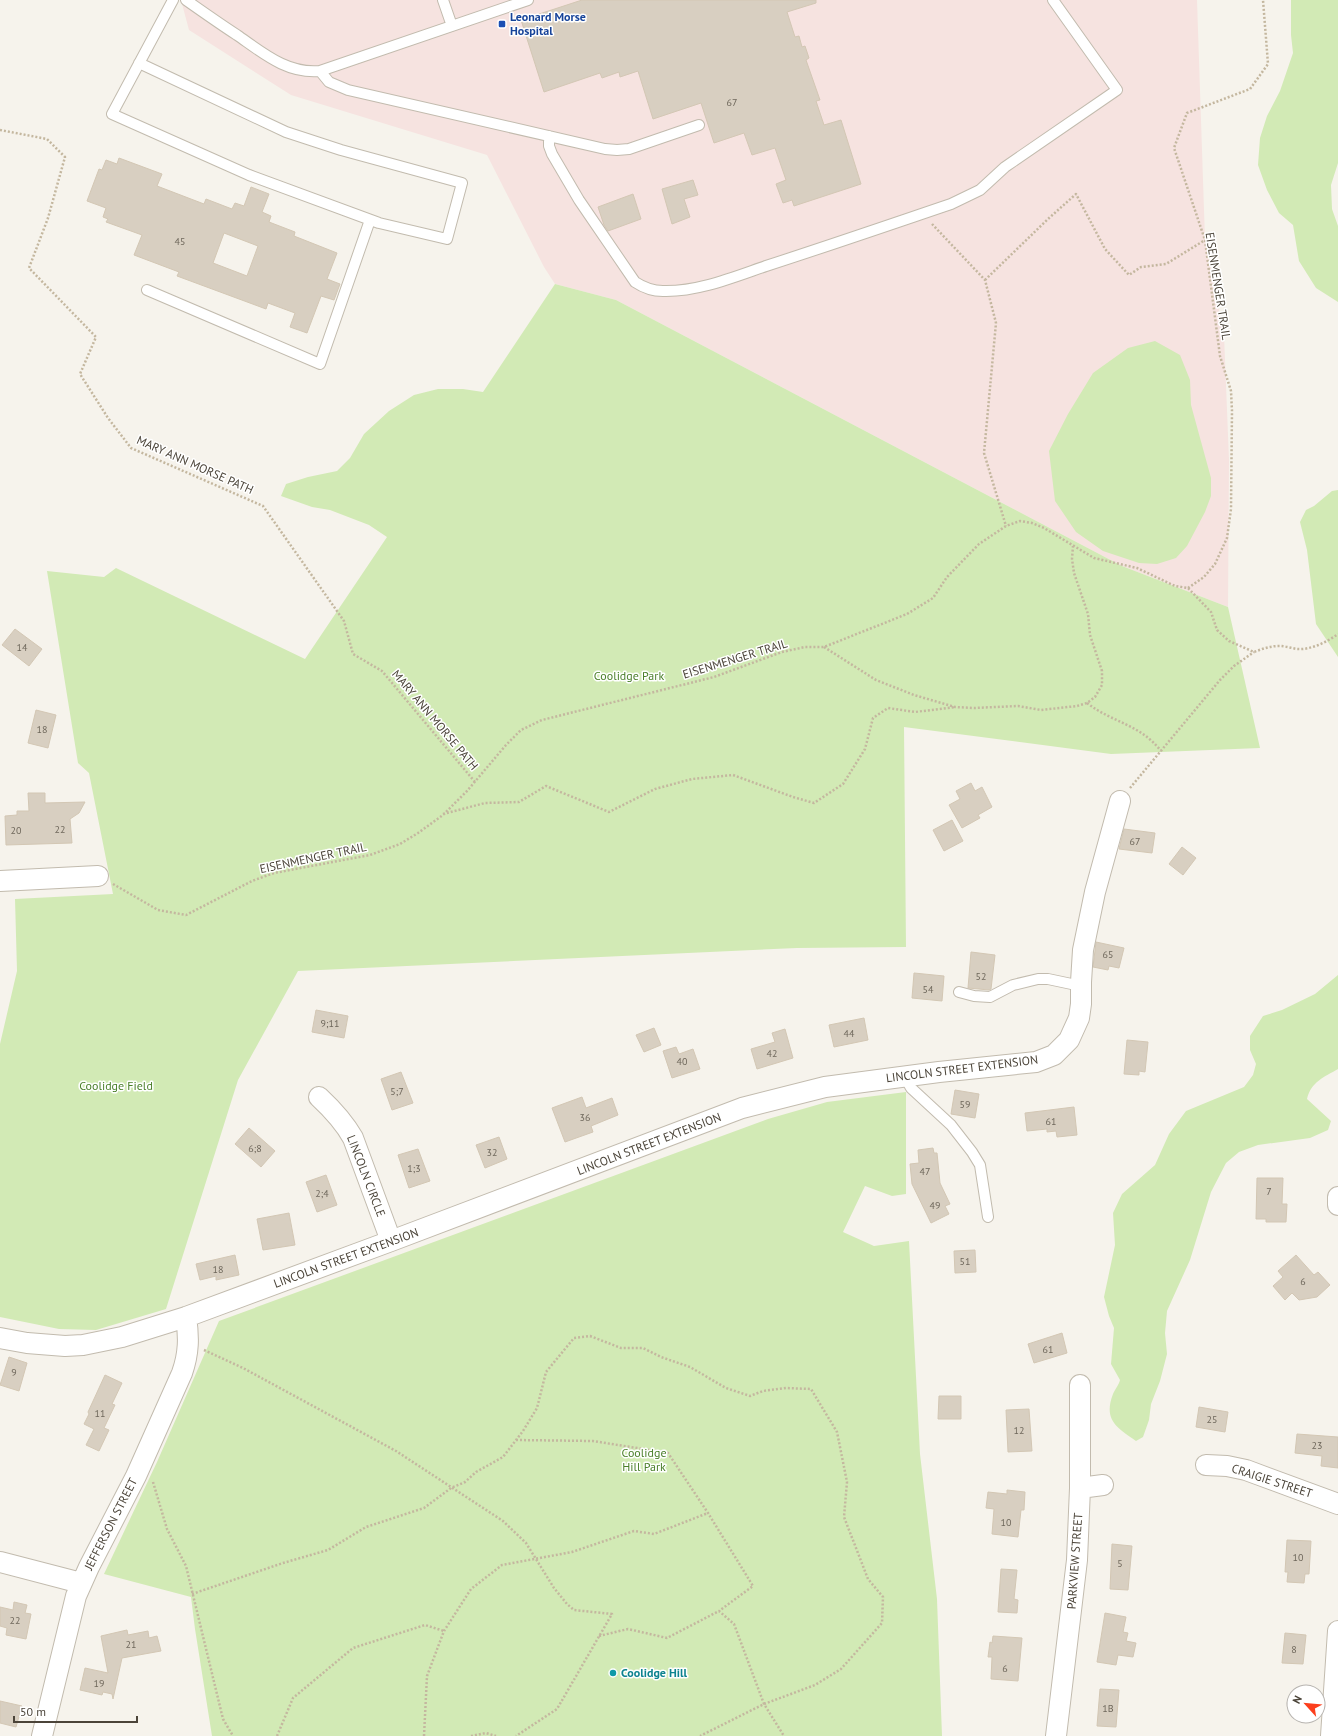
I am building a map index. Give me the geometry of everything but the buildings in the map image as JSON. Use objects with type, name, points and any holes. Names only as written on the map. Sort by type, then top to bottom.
[{"type":"street","name":"LINCOLN STREET EXTENSION","points":[[0,1338],[46,1345],[65,1346],[83,1345],[122,1337],[186,1317],[742,1108],[825,1087],[904,1076],[1036,1062],[1054,1055],[1062,1049],[1075,1030],[1081,1004],[1083,950],[1089,919],[1120,801]]},
{"type":"street","points":[[0,881],[98,876]]},
{"type":"street","name":"LINCOLN CIRCLE","points":[[319,1098],[332,1109],[344,1123],[353,1138],[391,1241]]},
{"type":"street","points":[[1338,1197],[1338,1205]]},
{"type":"street","name":"JEFFERSON STREET","points":[[42,1736],[71,1612],[82,1583],[143,1462],[188,1358],[189,1343],[186,1317]]},
{"type":"street","name":"PARKVIEW STREET","points":[[1056,1736],[1078,1553],[1080,1488],[1080,1384]]},
{"type":"street","name":"CRAIGIE STREET","points":[[1206,1465],[1227,1466],[1246,1470],[1338,1504]]},
{"type":"street","points":[[1080,1488],[1103,1485]]},
{"type":"street","points":[[0,1562],[82,1583]]},
{"type":"street","points":[[1331,1736],[1336,1688],[1338,1631]]},
{"type":"lane","points":[[139,63],[286,132],[341,150],[462,183],[447,239],[370,220],[249,175],[112,114],[139,63],[173,0]]},
{"type":"lane","points":[[186,0],[272,59],[297,70],[309,72],[320,71],[528,0]]},
{"type":"lane","points":[[442,0],[452,26]]},
{"type":"lane","points":[[550,136],[549,146],[552,154],[579,200],[628,274],[635,282],[644,288],[654,291],[682,290],[736,276],[951,204],[980,190],[1005,167],[1117,90],[1053,0]]},
{"type":"lane","points":[[320,71],[330,82],[348,90],[605,149],[617,150],[629,148],[699,125]]},
{"type":"lane","points":[[147,290],[320,364],[370,220]]},
{"type":"lane","points":[[959,992],[974,996],[990,997],[1013,985],[1038,979],[1048,979],[1081,986]]},
{"type":"lane","points":[[904,1076],[911,1088],[951,1125],[980,1165],[988,1216]]},
{"type":"path","name":"EISENMENGER TRAIL","points":[[98,876],[158,910],[186,915],[252,881],[274,873],[370,855],[400,844],[443,815],[475,782],[506,745],[521,730],[542,720],[714,677],[782,652],[805,648],[824,647],[906,614],[933,598],[947,576],[979,544],[1006,526],[1020,521],[1032,523],[1044,528],[1094,558],[1137,568],[1175,586],[1188,588],[1204,577],[1215,564],[1227,538],[1231,509],[1231,391],[1220,356],[1205,240],[1174,148],[1187,113],[1250,89],[1268,64],[1263,0]]},
{"type":"path","name":"MARY ANN MORSE PATH","points":[[0,130],[47,139],[65,157],[48,218],[29,268],[96,337],[80,374],[108,418],[130,448],[263,506],[344,621],[353,654],[382,671],[475,782]]},
{"type":"path","points":[[985,280],[1076,194],[1105,249],[1129,276],[1141,267],[1166,264],[1205,240]]},
{"type":"path","points":[[922,214],[985,280],[996,323],[984,453],[1006,526]]},
{"type":"path","points":[[824,647],[876,680],[914,695],[955,707],[974,708],[1018,706],[1041,710],[1077,706],[1087,703],[1095,697],[1102,685],[1102,671],[1090,635],[1088,614],[1074,573],[1072,559],[1073,546]]},
{"type":"path","points":[[1188,588],[1211,612],[1217,630],[1225,638],[1254,652]]},
{"type":"path","points":[[1120,801],[1234,666],[1254,652],[1268,647],[1280,646],[1298,649],[1322,644],[1337,635]]},
{"type":"path","points":[[1087,703],[1111,719],[1127,724],[1142,732],[1154,741],[1161,751]]},
{"type":"path","name":"EISENMENGER TRAIL","points":[[443,815],[485,803],[519,802],[546,786],[609,812],[655,789],[692,779],[733,775],[814,803],[843,784],[865,749],[873,718],[888,708],[915,712],[955,707]]},
{"type":"path","points":[[192,1594],[283,1563],[328,1550],[366,1527],[424,1508],[451,1488],[465,1482],[476,1472],[503,1457],[537,1408],[546,1372],[574,1338],[590,1336],[621,1348],[643,1348],[661,1357],[690,1367],[726,1388],[750,1396],[763,1391],[786,1388],[812,1389],[837,1432],[847,1482],[844,1517],[868,1579],[883,1597],[882,1623],[842,1669],[815,1685],[764,1704],[700,1736]]},
{"type":"path","points":[[189,1343],[243,1368],[396,1451],[503,1521],[526,1543],[554,1588],[574,1610],[612,1614],[557,1710],[516,1736]]},
{"type":"path","points":[[516,1440],[593,1440],[668,1453],[708,1513],[753,1586],[719,1611],[667,1638],[628,1628],[599,1636]]},
{"type":"path","points":[[143,1462],[150,1473],[167,1529],[186,1566],[223,1719],[233,1736]]},
{"type":"path","points":[[424,1736],[427,1676],[444,1631],[470,1589],[502,1565],[537,1560],[552,1555],[572,1552],[634,1531],[654,1534],[708,1513]]},
{"type":"path","points":[[719,1611],[734,1624],[764,1704],[784,1736]]},
{"type":"path","points":[[277,1736],[292,1698],[353,1648],[426,1625],[444,1631]]},
{"type":"path","points":[[471,1736],[486,1733],[496,1736]]},
{"type":"shaded area","points":[[181,0],[1197,0],[1205,240],[1224,335],[1229,460],[1228,607],[1122,566],[616,300],[555,284],[544,267],[487,155],[291,95],[189,30]]},
{"type":"green space","points":[[1291,0],[1338,0],[1338,163],[1331,185],[1332,209],[1338,226],[1338,302],[1316,288],[1299,261],[1293,225],[1279,213],[1267,190],[1258,165],[1260,138],[1267,116],[1280,91],[1293,53],[1291,35]]},
{"type":"green space","name":"Coolidge Park","points":[[555,284],[616,300],[1122,566],[1228,607],[1260,748],[1111,754],[904,727],[906,947],[797,948],[298,971],[238,1080],[166,1309],[96,1330],[59,1329],[0,1317],[0,1044],[17,971],[15,899],[113,894],[89,773],[78,763],[47,571],[104,577],[116,568],[305,659],[387,537],[369,525],[330,510],[312,507],[281,496],[286,484],[308,477],[337,471],[350,458],[364,434],[389,411],[414,395],[438,389],[463,389],[483,392]]},
{"type":"green space","points":[[1155,341],[1180,355],[1190,380],[1191,405],[1211,478],[1211,496],[1205,512],[1187,546],[1176,558],[1157,564],[1139,563],[1103,551],[1076,532],[1055,501],[1049,451],[1068,414],[1093,373],[1128,348]]},
{"type":"green space","points":[[1338,490],[1338,657],[1316,624],[1307,550],[1300,522],[1306,510],[1314,506],[1332,491]]},
{"type":"green space","points":[[1338,975],[1338,1069],[1315,1084],[1307,1099],[1331,1121],[1328,1130],[1310,1138],[1258,1145],[1239,1152],[1226,1163],[1211,1192],[1190,1260],[1167,1311],[1165,1333],[1167,1354],[1160,1381],[1151,1404],[1149,1420],[1143,1437],[1136,1441],[1118,1427],[1111,1417],[1110,1410],[1110,1403],[1113,1394],[1120,1380],[1111,1364],[1114,1328],[1104,1297],[1115,1245],[1113,1213],[1122,1194],[1155,1165],[1169,1134],[1186,1111],[1244,1087],[1253,1075],[1256,1064],[1250,1050],[1250,1036],[1263,1016],[1282,1010],[1315,994]]},
{"type":"green space","name":"Coolidge Hill Park","points":[[906,1092],[906,1194],[892,1196],[865,1186],[843,1232],[874,1246],[909,1241],[920,1454],[937,1599],[942,1736],[212,1736],[191,1597],[104,1574],[157,1462],[219,1321],[768,1119],[827,1102]]},
{"type":"place","name":"Leonard Morse Hospital","points":[[502,24]]},
{"type":"place","name":"Coolidge Hill","points":[[613,1673]]},
{"type":"park label","name":"Coolidge Field","points":[[116,1086]]}]
